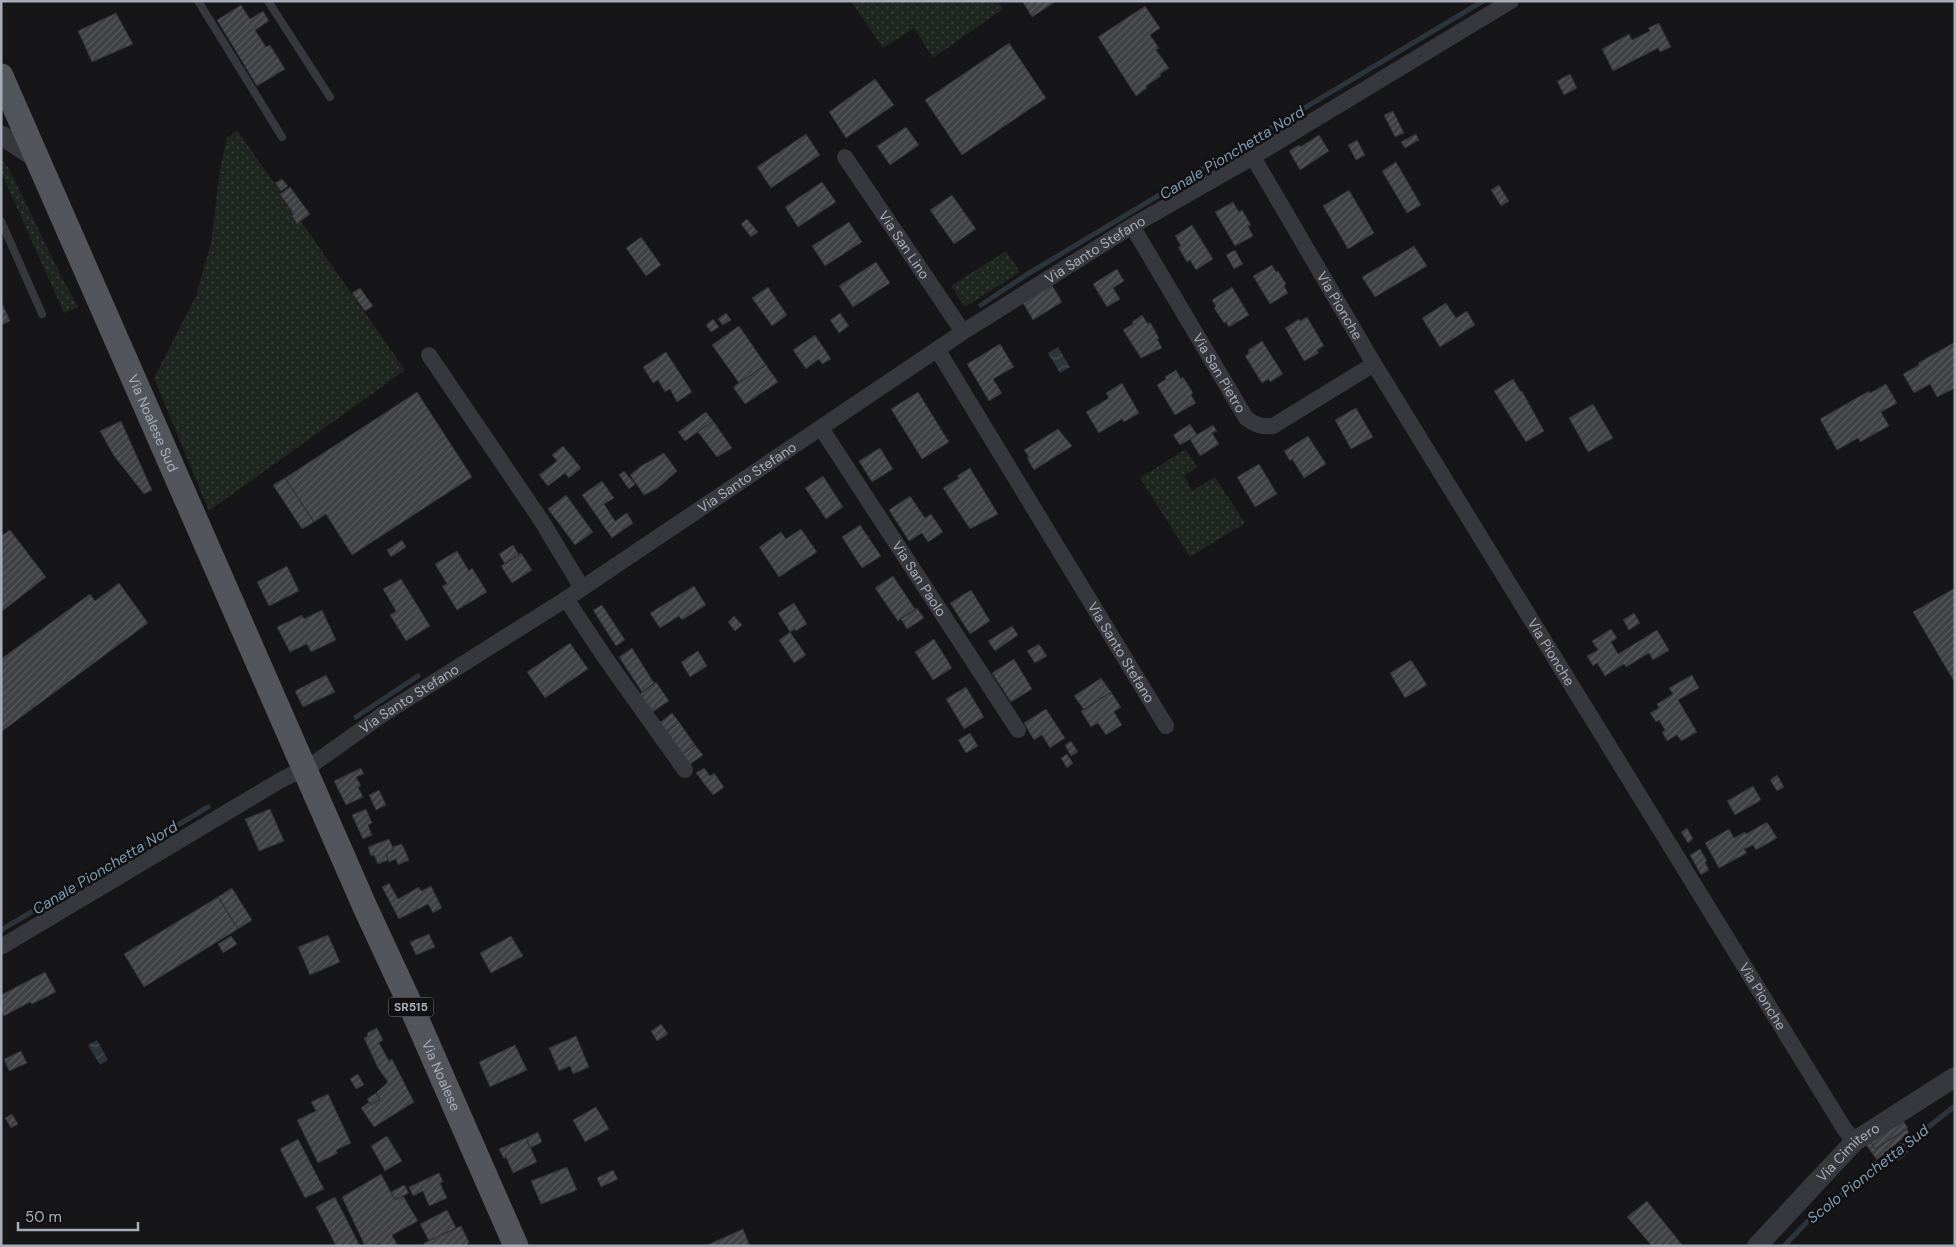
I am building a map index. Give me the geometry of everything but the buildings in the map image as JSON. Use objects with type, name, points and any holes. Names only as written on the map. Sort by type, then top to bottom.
[{"type":"main road","name":"Via Noalese Sud","points":[[1,76],[305,768]]},
{"type":"main road","name":"Via Noalese","points":[[305,768],[516,1246]]},
{"type":"street","name":"Via Santo Stefano","points":[[1,947],[281,780],[305,768],[382,715],[566,599],[937,349],[1132,226],[1253,157],[1511,1]]},
{"type":"street","points":[[1,134],[38,160]]},
{"type":"street","name":"Via San Lino","points":[[845,157],[963,332]]},
{"type":"street","name":"Via Pionche","points":[[1253,157],[1374,364],[1845,1130],[1855,1141]]},
{"type":"street","name":"Via San Pietro","points":[[1132,226],[1246,418],[1254,424],[1262,427],[1273,426],[1374,364]]},
{"type":"street","name":"Via Santo Stefano","points":[[937,349],[1166,726]]},
{"type":"street","points":[[429,355],[541,520],[582,588]]},
{"type":"street","name":"Via San Paolo","points":[[821,428],[1018,730]]},
{"type":"street","points":[[566,599],[685,770]]},
{"type":"street","name":"Via Cimitero","points":[[1757,1246],[1855,1141],[1955,1077]]},
{"type":"lane","points":[[198,1],[282,137]]},
{"type":"lane","points":[[268,1],[330,97]]},
{"type":"lane","points":[[1,221],[42,314]]},
{"type":"shaded area","points":[[851,1],[998,1],[1003,9],[933,58],[914,28],[883,48]]},
{"type":"shaded area","points":[[237,130],[405,370],[209,511],[154,378],[196,296],[211,243],[220,169],[227,138]]},
{"type":"shaded area","points":[[1,158],[9,169],[78,307],[64,313],[1,172]]},
{"type":"shaded area","points":[[1006,251],[1020,272],[965,307],[951,286]]},
{"type":"shaded area","points":[[1186,449],[1197,467],[1184,476],[1192,491],[1215,477],[1245,523],[1190,557],[1140,478]]},
{"type":"water","points":[[1058,347],[1070,367],[1060,373],[1048,353]]},
{"type":"water","points":[[97,1040],[108,1060],[100,1065],[88,1045]]},
{"type":"waterway","name":"Canale Pionchetta Nord","points":[[981,305],[1026,275],[1483,1]]},
{"type":"waterway","name":"Canale Pionchetta Nord","points":[[356,717],[418,676]]},
{"type":"waterway","name":"Canale Pionchetta Nord","points":[[1,930],[208,807]]},
{"type":"waterway","name":"Scolo Pionchetta Sud","points":[[1784,1246],[1808,1221],[1955,1106]]}]
